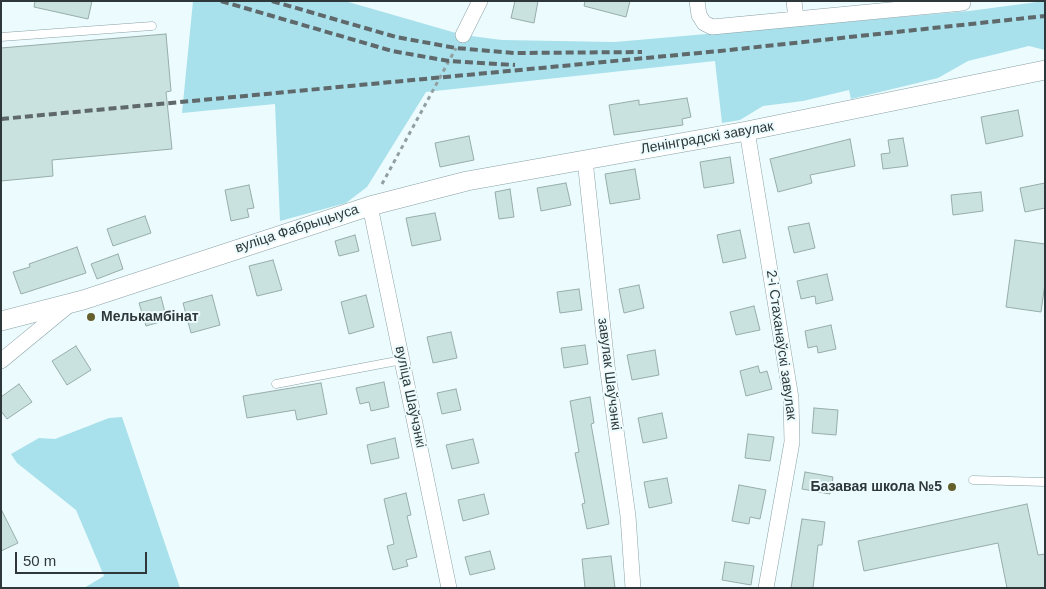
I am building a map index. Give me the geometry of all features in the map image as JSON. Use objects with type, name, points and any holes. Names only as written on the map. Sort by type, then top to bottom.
[{"type":"street","points":[[463,34],[480,1]]},
{"type":"street","points":[[697,1],[699,15],[704,23],[712,27],[963,3]]},
{"type":"street","points":[[794,1],[796,19]]},
{"type":"street","name":"Ленінградскі завулак","points":[[370,206],[467,181],[747,131],[1045,70]]},
{"type":"street","name":"2-і Стаханаўскі завулак","points":[[747,131],[791,398],[792,442],[766,588]]},
{"type":"street","name":"завулак Шаўчэнкі","points":[[585,160],[606,365],[628,516],[633,588]]},
{"type":"street","name":"вуліца Фабрыцыуса","points":[[1,321],[70,304],[370,206]]},
{"type":"street","name":"вуліца Шаўчэнкі","points":[[370,206],[449,588]]},
{"type":"street","points":[[1,361],[70,304]]},
{"type":"lane","points":[[1,37],[152,26]]},
{"type":"lane","points":[[276,384],[402,360]]},
{"type":"lane","points":[[973,480],[1045,482]]},
{"type":"path","name":"вуліца Фабрыцыуса","points":[[370,206],[426,107],[463,34]]},
{"type":"shaded area","points":[[193,1],[345,1],[463,35],[502,40],[615,42],[969,11],[1045,1],[1045,50],[1029,46],[968,61],[938,78],[851,99],[849,90],[803,101],[763,106],[740,120],[722,123],[715,61],[426,92],[367,187],[346,203],[280,221],[275,104],[182,113]]},
{"type":"shaded area","points":[[122,417],[180,588],[84,588],[104,576],[76,510],[17,463],[11,454],[39,438],[55,439],[109,418]]},
{"type":"building","points":[[35,1],[92,1],[88,19],[34,7]]},
{"type":"building","points":[[515,1],[538,1],[534,23],[511,18]]},
{"type":"building","points":[[585,1],[630,1],[626,17],[584,6]]},
{"type":"building","points":[[166,34],[171,91],[166,92],[172,149],[52,160],[53,176],[1,181],[1,48]]},
{"type":"building","points":[[687,98],[691,117],[682,119],[683,125],[614,135],[609,105],[639,100],[639,105]]},
{"type":"building","points":[[1018,110],[1023,136],[986,144],[981,117]]},
{"type":"building","points":[[469,136],[474,160],[440,167],[435,143]]},
{"type":"building","points":[[903,138],[908,166],[883,169],[881,154],[890,153],[888,140]]},
{"type":"building","points":[[850,139],[855,166],[810,175],[812,183],[778,192],[770,159]]},
{"type":"building","points":[[730,157],[734,183],[704,188],[700,162]]},
{"type":"building","points":[[635,169],[640,199],[610,204],[605,174]]},
{"type":"building","points":[[566,183],[571,205],[541,211],[537,188]]},
{"type":"building","points":[[1045,183],[1045,208],[1025,212],[1020,188]]},
{"type":"building","points":[[249,185],[254,208],[247,209],[249,217],[231,221],[225,190]]},
{"type":"building","points":[[510,189],[514,217],[499,219],[495,192]]},
{"type":"building","points":[[981,192],[983,211],[953,215],[951,195]]},
{"type":"building","points":[[435,213],[441,240],[412,246],[406,218]]},
{"type":"building","points":[[145,216],[151,233],[113,246],[107,229]]},
{"type":"building","points":[[809,223],[815,248],[794,253],[788,227]]},
{"type":"building","points":[[740,230],[746,258],[723,263],[717,235]]},
{"type":"building","points":[[355,235],[359,251],[339,256],[335,241]]},
{"type":"building","points":[[1015,240],[1045,244],[1045,283],[1041,312],[1006,307]]},
{"type":"building","points":[[77,247],[86,273],[21,294],[13,272],[30,267],[29,264]]},
{"type":"building","points":[[118,254],[123,269],[97,279],[91,264]]},
{"type":"building","points":[[273,260],[282,290],[257,296],[249,266]]},
{"type":"building","points":[[827,274],[833,300],[816,304],[815,296],[801,299],[797,281]]},
{"type":"building","points":[[639,285],[644,308],[624,313],[619,289]]},
{"type":"building","points":[[579,289],[582,310],[560,313],[557,292]]},
{"type":"building","points":[[212,295],[220,325],[191,333],[183,303]]},
{"type":"building","points":[[366,295],[374,327],[349,334],[341,302]]},
{"type":"building","points":[[161,297],[167,320],[146,326],[139,303]]},
{"type":"building","points":[[754,306],[760,330],[736,335],[730,312]]},
{"type":"building","points":[[831,325],[836,349],[818,353],[817,346],[808,348],[805,331]]},
{"type":"building","points":[[451,332],[457,358],[433,363],[427,337]]},
{"type":"building","points":[[585,345],[588,364],[564,368],[561,348]]},
{"type":"building","points":[[76,346],[91,370],[67,385],[52,361]]},
{"type":"building","points":[[655,350],[659,375],[632,380],[627,355]]},
{"type":"building","points":[[758,366],[760,373],[767,371],[772,389],[746,396],[740,371]]},
{"type":"building","points":[[384,382],[389,407],[371,411],[369,402],[360,404],[356,388]]},
{"type":"building","points":[[321,383],[327,414],[297,420],[295,410],[247,418],[243,396]]},
{"type":"building","points":[[19,384],[32,402],[7,419],[1,411],[1,397]]},
{"type":"building","points":[[456,389],[461,410],[442,414],[437,393]]},
{"type":"building","points":[[590,397],[594,423],[591,424],[609,524],[587,529],[582,504],[585,503],[575,453],[579,452],[570,401]]},
{"type":"building","points":[[814,408],[838,410],[836,435],[812,433]]},
{"type":"building","points":[[662,413],[667,438],[643,443],[638,418]]},
{"type":"building","points":[[748,434],[774,437],[770,461],[745,458]]},
{"type":"building","points":[[395,438],[399,458],[371,464],[367,445]]},
{"type":"building","points":[[473,439],[479,463],[452,469],[446,445]]},
{"type":"building","points":[[805,472],[833,477],[830,494],[802,489]]},
{"type":"building","points":[[667,478],[672,503],[649,508],[644,482]]},
{"type":"building","points":[[739,485],[766,490],[760,519],[750,517],[749,524],[732,521]]},
{"type":"building","points":[[406,493],[411,515],[407,516],[417,557],[406,560],[408,566],[393,570],[387,546],[394,544],[384,499]]},
{"type":"building","points":[[484,494],[489,514],[463,521],[458,500]]},
{"type":"building","points":[[1027,504],[1038,555],[1045,554],[1045,588],[1007,588],[998,543],[864,571],[858,541]]},
{"type":"building","points":[[1,509],[18,543],[1,551]]},
{"type":"building","points":[[802,519],[825,522],[822,545],[818,545],[813,588],[791,588]]},
{"type":"building","points":[[490,551],[495,569],[470,575],[465,557]]},
{"type":"building","points":[[611,556],[615,588],[585,588],[582,559]]},
{"type":"building","points":[[725,562],[754,566],[751,585],[722,580]]},
{"type":"railway","points":[[221,1],[392,51],[449,61],[515,65]]},
{"type":"railway","points":[[272,1],[396,37],[456,48],[514,53],[642,52]]},
{"type":"railway","points":[[1,119],[720,51],[1045,16]]},
{"type":"place","name":"Мелькамбінат","points":[[91,317]]},
{"type":"place","name":"Базавая школа №5","points":[[952,487]]}]
